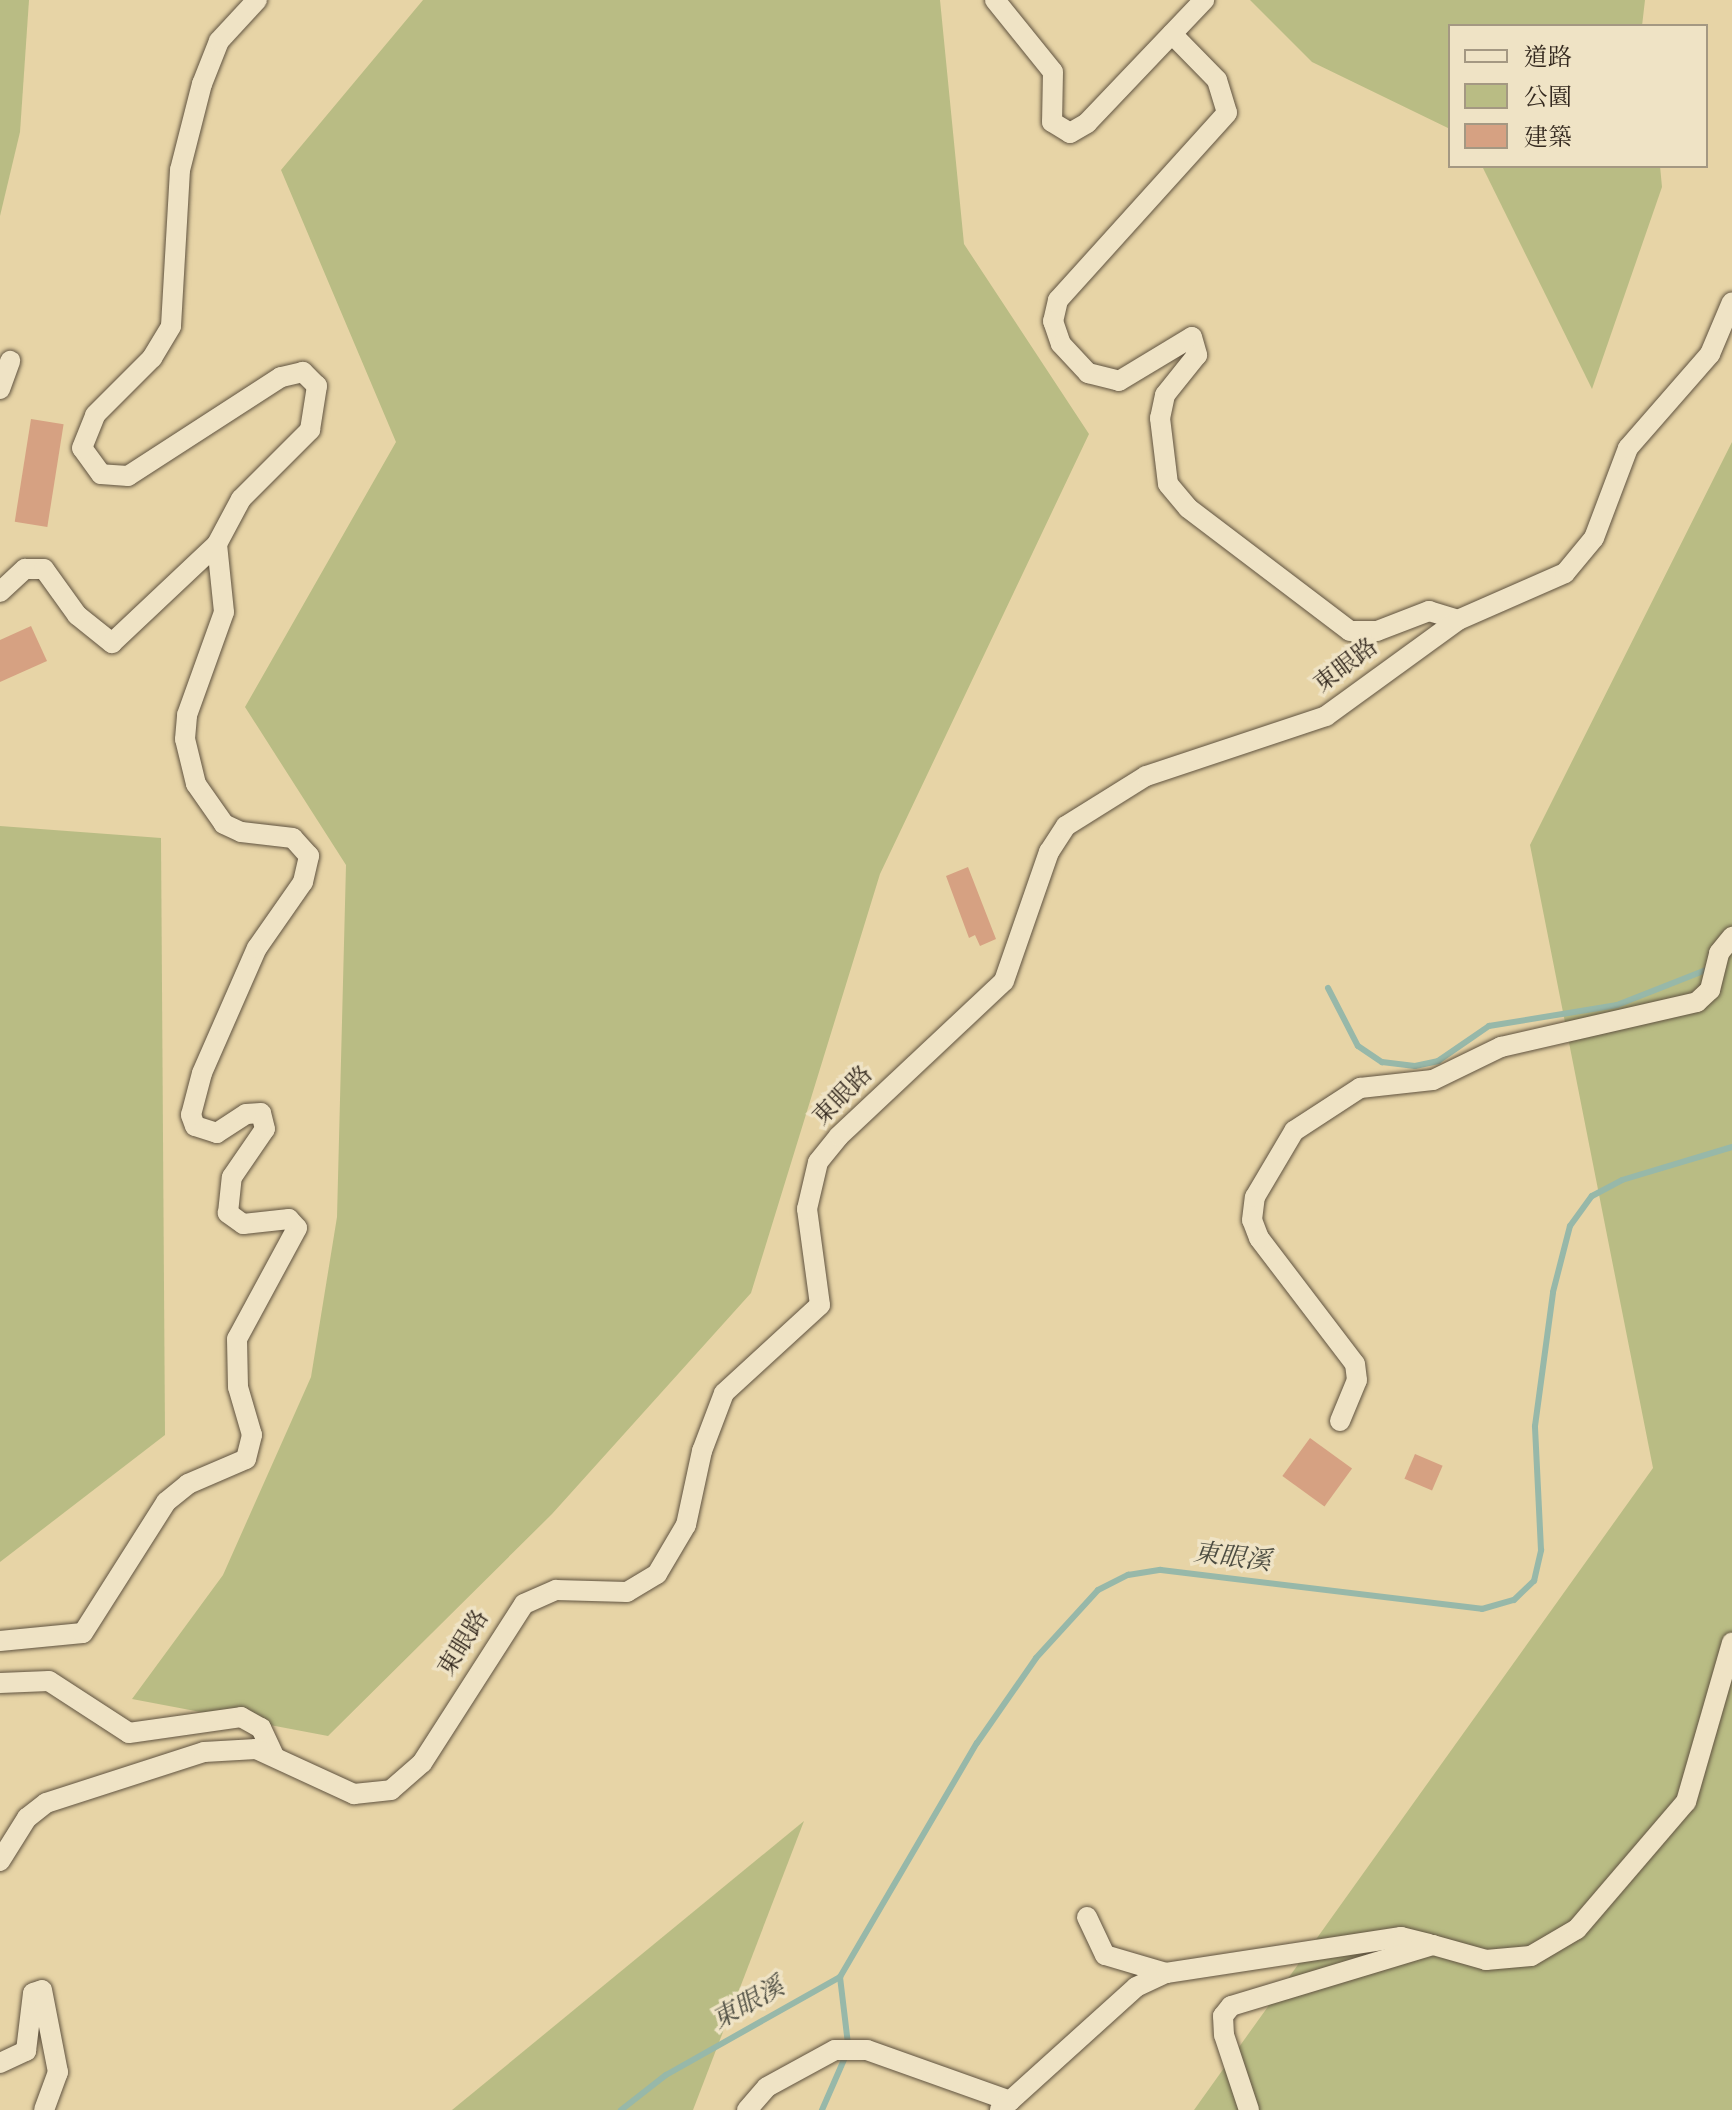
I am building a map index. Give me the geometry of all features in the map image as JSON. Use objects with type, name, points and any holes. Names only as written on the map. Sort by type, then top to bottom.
[{"type":"street","points":[[0,592],[25,569],[44,569],[77,615],[112,643],[217,544],[241,499],[310,430],[317,400],[312,376],[281,377],[128,476],[113,477],[89,466],[82,437],[95,415],[152,358],[171,326],[180,170],[202,84],[219,41],[257,0]]},
{"type":"street","points":[[995,0],[1053,72],[1052,122],[1070,133],[1087,123],[1204,0]]},
{"type":"street","points":[[1172,34],[1217,80],[1227,113],[1058,300],[1053,321],[1061,344],[1088,373],[1119,381],[1192,337],[1197,355],[1165,395],[1160,418],[1168,484],[1188,508],[1350,631],[1377,631],[1429,611],[1458,620]]},
{"type":"street","name":"東眼路","points":[[0,1861],[27,1818],[69,1791],[217,1749],[256,1749],[354,1794],[391,1790],[422,1763],[524,1604],[556,1590],[627,1592],[657,1574],[686,1525],[702,1451],[724,1393],[820,1305],[807,1209],[818,1162],[839,1136],[1004,981],[1049,852],[1066,826],[1146,776],[1326,716],[1458,620],[1543,583],[1580,559],[1628,448],[1710,354],[1732,302]]},
{"type":"street","points":[[0,389],[10,361]]},
{"type":"street","points":[[0,1641],[83,1633],[166,1502],[188,1484],[246,1459],[252,1435],[238,1387],[237,1339],[297,1228],[289,1219],[243,1224],[228,1213],[232,1177],[265,1129],[261,1113],[246,1114],[217,1133],[203,1132],[191,1115],[202,1073],[257,948],[309,866],[305,845],[293,838],[241,832],[224,824],[189,763],[187,715],[224,612],[217,544]]},
{"type":"street","points":[[1340,1421],[1357,1380],[1355,1364],[1259,1238],[1252,1220],[1255,1197],[1294,1131],[1360,1088],[1433,1080],[1501,1047],[1697,1002],[1710,990],[1719,953],[1732,937]]},
{"type":"street","points":[[747,2110],[767,2087],[835,2050],[867,2050],[1005,2106],[1136,1987],[1166,1973],[1401,1937],[1486,1960],[1531,1956],[1577,1929],[1686,1802],[1732,1643]]},
{"type":"street","points":[[0,1683],[49,1681],[129,1733],[241,1717],[261,1728],[274,1756]]},
{"type":"street","points":[[1087,1917],[1105,1955],[1166,1973]]},
{"type":"street","points":[[1249,2110],[1224,2035],[1223,2016],[1231,2006],[1433,1945]]},
{"type":"street","points":[[0,2063],[26,2051],[33,1993],[42,1990],[58,2072],[44,2110]]},
{"type":"green space","points":[[0,0],[29,0],[20,132],[0,216]]},
{"type":"green space","points":[[423,0],[940,0],[964,244],[1089,434],[880,874],[751,1293],[552,1514],[328,1736],[132,1699],[223,1575],[311,1377],[337,1217],[346,865],[245,707],[396,442],[281,170]]},
{"type":"green space","points":[[1250,0],[1645,0],[1642,24],[1448,24],[1448,128],[1312,62]]},
{"type":"green space","points":[[1483,168],[1660,168],[1662,187],[1592,389]]},
{"type":"green space","points":[[1732,442],[1732,2110],[1194,2110],[1653,1468],[1530,845]]},
{"type":"green space","points":[[0,826],[161,838],[165,1435],[0,1562]]},
{"type":"green space","points":[[804,1821],[693,2110],[452,2110]]},
{"type":"building","points":[[31,419],[64,424],[47,527],[15,522]]},
{"type":"building","points":[[31,626],[47,661],[0,682],[0,640]]},
{"type":"building","points":[[968,867],[996,939],[980,946],[975,935],[969,938],[946,876]]},
{"type":"building","points":[[1310,1438],[1352,1469],[1324,1507],[1282,1476]]},
{"type":"building","points":[[1415,1454],[1443,1466],[1432,1491],[1404,1479]]},
{"type":"waterway","points":[[1328,988],[1358,1046],[1382,1062],[1415,1066],[1438,1061],[1489,1026],[1617,1005],[1711,968]]},
{"type":"waterway","name":"東眼溪","points":[[621,2110],[666,2075],[840,1977],[977,1743],[1036,1658],[1098,1590],[1128,1575],[1161,1570],[1482,1609],[1514,1600],[1534,1581],[1541,1550],[1535,1426],[1553,1292],[1570,1226],[1592,1196],[1622,1180],[1732,1147]]},
{"type":"waterway","points":[[840,1977],[848,2044]]},
{"type":"waterway","points":[[822,2110],[846,2055]]}]
